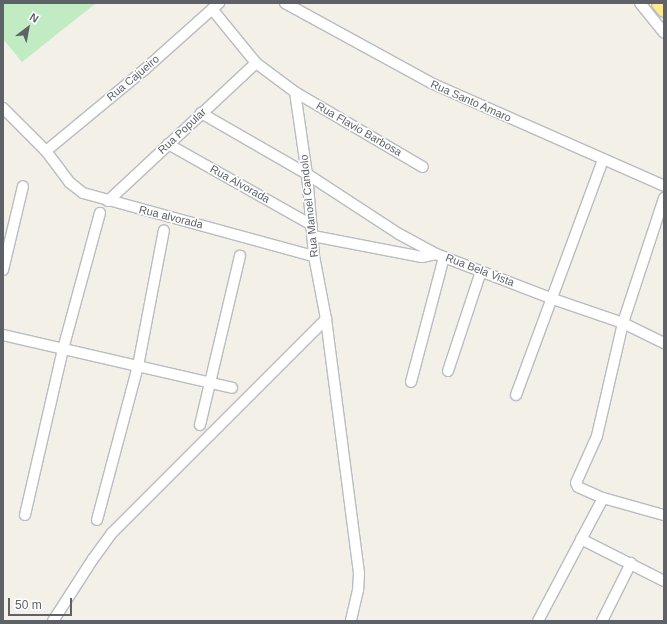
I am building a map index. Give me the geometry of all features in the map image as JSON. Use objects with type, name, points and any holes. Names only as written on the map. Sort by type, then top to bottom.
[{"type":"highway","points":[[659,3],[664,9]]},
{"type":"street","name":"Rua Santo Amaro","points":[[284,3],[431,83],[664,186]]},
{"type":"street","points":[[640,3],[664,33]]},
{"type":"street","name":"Rua Flavio Barbosa","points":[[216,6],[256,63],[295,92],[423,167]]},
{"type":"street","name":"Rua Cajueiro","points":[[46,151],[216,6]]},
{"type":"street","name":"Rua Popular","points":[[108,201],[256,63]]},
{"type":"street","name":"Rua Manoel Candolo","points":[[295,92],[307,174],[314,256],[326,319],[359,573],[358,590],[351,621]]},
{"type":"street","name":"Rua alvorada","points":[[3,108],[46,151],[69,182],[77,190],[108,201],[173,216],[314,256]]},
{"type":"street","name":"Rua Bela Vista","points":[[201,113],[307,174],[358,208],[440,255],[553,299],[623,323],[664,342]]},
{"type":"street","name":"Rua Alvorada","points":[[168,144],[312,225]]},
{"type":"street","points":[[516,395],[553,299],[603,160]]},
{"type":"street","points":[[3,270],[23,186]]},
{"type":"street","points":[[664,198],[623,323],[597,436],[576,483],[578,487],[603,498],[664,515]]},
{"type":"street","points":[[25,515],[63,349],[100,213]]},
{"type":"street","points":[[97,520],[138,366],[164,230]]},
{"type":"street","points":[[313,236],[422,257],[440,255],[411,382]]},
{"type":"street","points":[[200,425],[240,256]]},
{"type":"street","points":[[448,371],[481,271]]},
{"type":"street","points":[[53,621],[93,559],[112,533],[326,319]]},
{"type":"street","points":[[3,335],[232,388]]},
{"type":"street","points":[[538,621],[603,498]]},
{"type":"street","points":[[581,539],[664,580]]},
{"type":"street","points":[[602,621],[631,563]]},
{"type":"green space","points":[[3,3],[96,3],[22,62],[3,39]]}]
